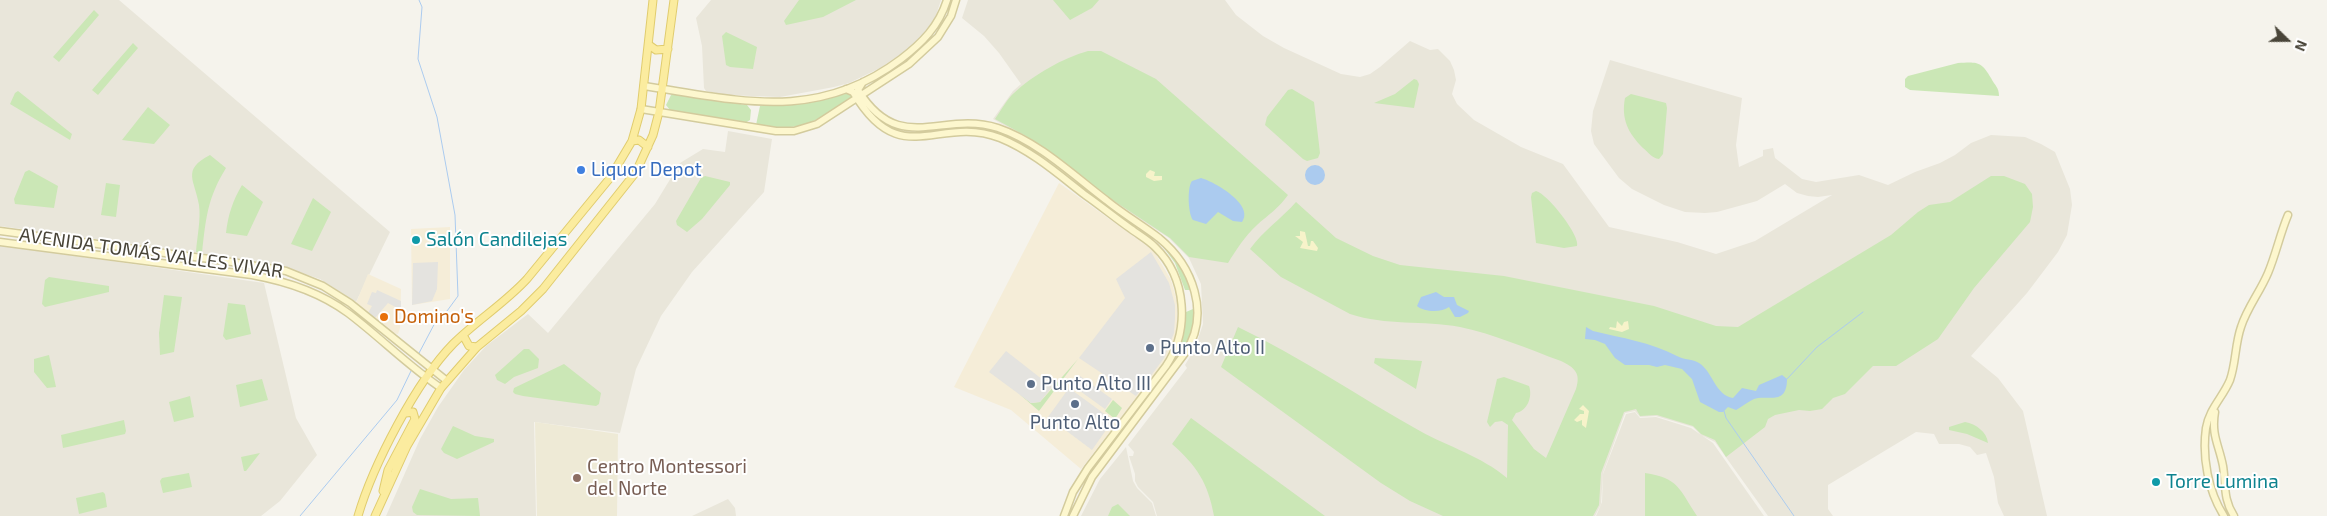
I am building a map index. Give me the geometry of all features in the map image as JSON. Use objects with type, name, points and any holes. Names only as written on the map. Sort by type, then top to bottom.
[{"type":"main road","points":[[358,516],[379,462],[426,378],[428,368],[463,335],[513,294],[527,279],[610,178],[632,141],[641,109],[653,0]]},
{"type":"main road","points":[[375,516],[418,426],[447,381],[477,347],[521,311],[542,289],[630,182],[648,147],[659,112],[674,0]]},
{"type":"main road","points":[[644,86],[721,99],[776,103],[801,101],[846,89],[863,82],[894,64],[918,45],[937,23],[947,0]]},
{"type":"main road","points":[[641,109],[751,128],[787,132],[817,124],[909,64],[931,44],[947,24],[956,0]]},
{"type":"main road","points":[[649,45],[656,50],[668,48]]},
{"type":"main road","points":[[863,82],[858,90],[861,106],[880,126],[907,136],[922,137],[969,132],[987,134],[1006,141],[1036,158],[1155,246],[1176,279],[1180,294],[1181,328],[1171,358],[1092,477],[1073,516]]},
{"type":"main road","points":[[846,89],[853,92],[889,121],[904,127],[918,129],[974,123],[997,128],[1016,135],[1166,244],[1183,264],[1193,283],[1197,305],[1196,324],[1188,348],[1088,468],[1074,492],[1064,516]]},
{"type":"main road","points":[[869,90],[869,105]]},
{"type":"main road","points":[[848,104],[861,106]]},
{"type":"main road","points":[[632,141],[639,140],[648,147]]},
{"type":"main road","points":[[2224,516],[2216,501],[2210,482],[2205,449],[2206,427],[2216,403],[2230,379],[2238,338],[2245,316],[2268,272],[2279,234],[2288,215]]},
{"type":"main road","name":"AVENIDA TOMÁS VALLES VIVAR","points":[[0,231],[226,261],[286,272],[332,291],[360,310],[428,368],[447,381]]},
{"type":"main road","name":"AVENIDA TOMÁS VALLES VIVAR","points":[[0,242],[231,272],[278,281],[337,306],[426,378],[442,388]]},
{"type":"main road","points":[[463,335],[469,346],[477,347]]},
{"type":"main road","points":[[2216,403],[2213,432],[2222,464],[2226,502],[2234,516]]},
{"type":"main road","points":[[383,496],[388,470],[415,418],[414,412],[406,413]]},
{"type":"main road","points":[[2205,449],[2218,451]]},
{"type":"main road","points":[[2210,482],[2224,478]]},
{"type":"shaded area","points":[[0,0],[119,0],[390,232],[356,302],[320,279],[287,268],[257,261],[0,226]]},
{"type":"shaded area","points":[[711,0],[941,0],[935,18],[920,38],[908,49],[880,68],[849,83],[780,97],[727,95],[706,91],[704,88],[702,46],[696,18]]},
{"type":"shaded area","points":[[968,0],[1225,0],[1236,15],[1263,36],[1284,48],[1341,74],[1360,77],[1370,74],[1380,67],[1410,41],[1430,50],[1438,49],[1450,61],[1454,70],[1456,80],[1452,94],[1457,104],[1474,120],[1521,147],[1563,164],[1609,227],[1677,242],[1716,254],[1755,241],[1832,195],[1808,196],[1797,193],[1785,184],[1757,201],[1717,212],[1705,213],[1685,212],[1664,205],[1632,189],[1619,178],[1594,144],[1591,131],[1593,111],[1610,60],[1742,98],[1736,145],[1739,167],[1763,156],[1763,150],[1773,148],[1775,158],[1802,179],[1816,182],[1859,175],[1888,185],[1940,163],[1971,143],[1991,135],[2025,137],[2041,144],[2055,152],[2070,189],[2072,205],[2067,235],[2058,252],[2027,293],[1971,356],[1998,378],[2023,411],[2047,516],[2004,516],[1998,503],[1994,477],[1986,453],[1977,455],[1970,447],[1959,444],[1939,444],[1934,434],[1916,432],[1828,485],[1828,509],[1833,516],[1768,516],[1715,442],[1701,435],[1693,427],[1656,416],[1640,417],[1635,411],[1625,413],[1603,473],[1601,504],[1595,516],[1157,516],[1153,502],[1138,487],[1135,481],[1135,474],[1129,456],[1133,456],[1134,452],[1128,445],[1187,368],[1185,365],[1193,352],[1202,357],[1194,351],[1203,324],[1201,284],[1189,258],[1169,238],[1104,196],[1025,137],[993,119],[1013,91],[1021,84],[999,53],[984,36],[962,18]]},
{"type":"shaded area","points":[[728,131],[772,139],[764,192],[692,272],[661,316],[636,369],[620,433],[534,422],[536,516],[386,516],[420,439],[438,407],[464,370],[486,346],[528,314],[548,333],[655,204],[680,163],[703,149],[725,152]]},
{"type":"shaded area","name":"Punto Alto","points":[[1059,183],[1154,251],[1171,280],[1177,301],[1177,326],[1173,344],[1161,367],[1081,469],[1011,410],[954,387]]},
{"type":"shaded area","points":[[450,227],[450,299],[412,305],[411,229]]},
{"type":"shaded area","points":[[0,245],[264,283],[296,418],[317,455],[280,501],[261,516],[0,516]]},
{"type":"shaded area","points":[[1151,252],[1169,283],[1175,305],[1174,333],[1164,358],[1136,396],[1079,358],[1125,298],[1116,279]]},
{"type":"shaded area","points":[[438,262],[437,289],[432,301],[412,305],[413,263]]},
{"type":"shaded area","points":[[368,274],[401,289],[400,328],[398,334],[393,333],[356,303]]},
{"type":"shaded area","points":[[377,290],[401,301],[401,310],[388,303],[375,318],[368,313],[372,306],[367,304],[372,292],[376,293]]},
{"type":"shaded area","points":[[1006,351],[1052,387],[1040,402],[1031,403],[989,372]]},
{"type":"shaded area","points":[[1080,376],[1112,399],[1105,409],[1073,386]]},
{"type":"shaded area","points":[[1069,388],[1110,418],[1108,421],[1111,423],[1092,450],[1048,417]]},
{"type":"shaded area","points":[[1635,412],[1640,418],[1656,417],[1691,428],[1713,443],[1764,516],[1596,516],[1602,502],[1603,474],[1626,414]]},
{"type":"shaded area","name":"Centro Montessori del Norte","points":[[535,422],[618,434],[617,516],[537,516]]},
{"type":"shaded area","points":[[1126,447],[1133,481],[1137,488],[1152,503],[1156,516],[1081,516],[1100,479]]},
{"type":"shaded area","points":[[728,499],[735,508],[736,516],[692,516]]},
{"type":"green space","points":[[799,0],[856,0],[823,17],[786,25],[784,21]]},
{"type":"green space","points":[[1053,0],[1099,0],[1092,8],[1070,20]]},
{"type":"green space","points":[[94,10],[99,15],[59,62],[53,57]]},
{"type":"green space","points":[[726,32],[757,47],[753,69],[726,65],[722,36]]},
{"type":"green space","points":[[133,43],[138,48],[98,95],[92,90]]},
{"type":"green space","points":[[1088,51],[1101,51],[1156,79],[1288,195],[1249,234],[1228,263],[1189,257],[1170,238],[1099,191],[1026,136],[995,119],[1011,96],[1030,80],[1059,63]]},
{"type":"green space","points":[[1958,63],[1974,63],[1984,68],[1997,87],[1999,96],[1910,90],[1905,87],[1905,79],[1908,76]]},
{"type":"green space","points":[[1414,79],[1419,84],[1414,108],[1374,103],[1395,94]]},
{"type":"green space","points":[[1292,89],[1314,102],[1320,153],[1318,158],[1307,161],[1303,159],[1265,125],[1267,117],[1288,90]]},
{"type":"green space","points":[[18,91],[72,134],[70,140],[10,104],[15,93]]},
{"type":"green space","points":[[850,93],[853,97],[851,99],[806,124],[784,128],[756,125],[760,106],[798,104]]},
{"type":"green space","points":[[1631,94],[1666,103],[1663,154],[1659,159],[1643,148],[1633,137],[1627,125],[1624,113],[1625,98]]},
{"type":"green space","points":[[671,95],[747,105],[751,110],[750,120],[745,123],[670,110],[666,105]]},
{"type":"green space","points":[[148,107],[170,125],[154,144],[122,140]]},
{"type":"green space","points":[[210,155],[226,168],[211,199],[206,219],[202,253],[196,252],[199,205],[192,176],[195,166]]},
{"type":"green space","points":[[29,170],[58,186],[54,208],[15,204],[14,199],[25,172]]},
{"type":"green space","points":[[705,176],[730,182],[730,185],[702,219],[687,232],[677,225],[676,221],[701,178]]},
{"type":"green space","points":[[1991,176],[2004,176],[2025,184],[2032,194],[2033,207],[2030,222],[1974,288],[1938,339],[1896,366],[1873,366],[1845,394],[1833,398],[1822,409],[1799,410],[1775,415],[1768,419],[1765,427],[1726,457],[1715,440],[1701,434],[1693,426],[1657,415],[1640,416],[1636,409],[1624,412],[1601,473],[1599,505],[1593,516],[1443,516],[1410,501],[1381,483],[1221,367],[1238,327],[1307,364],[1420,431],[1487,464],[1507,478],[1508,425],[1502,421],[1495,422],[1490,427],[1487,422],[1497,379],[1504,377],[1529,386],[1530,399],[1528,403],[1520,412],[1516,413],[1512,420],[1534,449],[1546,458],[1576,389],[1578,379],[1576,372],[1561,361],[1473,330],[1446,325],[1391,322],[1350,314],[1281,277],[1250,249],[1296,202],[1336,238],[1373,256],[1400,265],[1504,276],[1654,306],[1716,326],[1738,327],[1891,235],[1929,205],[1950,202]]},
{"type":"green space","points":[[106,183],[120,185],[116,217],[101,215]]},
{"type":"green space","points":[[242,185],[263,202],[247,236],[226,233],[231,208]]},
{"type":"green space","points":[[1536,191],[1555,207],[1569,225],[1577,241],[1577,246],[1564,248],[1536,243],[1531,197],[1532,193]]},
{"type":"green space","points":[[313,198],[331,212],[312,251],[291,244]]},
{"type":"green space","points":[[1161,244],[1175,256],[1192,288],[1190,290],[1185,290],[1175,263]]},
{"type":"green space","points":[[49,277],[109,286],[109,292],[45,307],[42,304],[45,280]]},
{"type":"green space","points":[[164,295],[182,297],[174,352],[160,355],[159,333]]},
{"type":"green space","points":[[228,303],[245,305],[251,334],[226,340],[223,336]]},
{"type":"green space","points":[[1195,310],[1195,317],[1192,329],[1188,341],[1177,358],[1183,337],[1186,312]]},
{"type":"green space","points":[[524,349],[529,349],[539,359],[538,368],[514,377],[505,384],[497,380],[495,375]]},
{"type":"green space","points":[[49,355],[56,387],[47,388],[34,372],[34,359]]},
{"type":"green space","points":[[1375,358],[1422,361],[1416,389],[1374,363]]},
{"type":"green space","points":[[1078,359],[1039,411],[1018,393],[1031,403],[1040,402]]},
{"type":"green space","points":[[564,364],[601,393],[599,404],[596,406],[523,396],[513,392],[514,388]]},
{"type":"green space","points":[[262,379],[268,400],[240,407],[236,385]]},
{"type":"green space","points":[[190,396],[194,417],[174,422],[169,402]]},
{"type":"green space","points":[[1113,400],[1122,408],[1115,419],[1105,411]]},
{"type":"green space","points":[[1191,418],[1325,516],[1214,516],[1205,485],[1200,476],[1188,460],[1172,444]]},
{"type":"green space","points":[[124,420],[125,434],[63,448],[61,435]]},
{"type":"green space","points":[[1965,422],[1980,429],[1986,435],[1988,443],[1967,434],[1949,430],[1949,427]]},
{"type":"green space","points":[[453,426],[475,436],[494,439],[494,442],[457,459],[444,453],[441,449]]},
{"type":"green space","points":[[260,453],[246,471],[244,471],[241,457]]},
{"type":"green space","points":[[189,473],[192,487],[163,493],[160,481],[162,478]]},
{"type":"green space","points":[[1645,473],[1665,478],[1677,486],[1697,516],[1645,516]]},
{"type":"green space","points":[[420,489],[451,499],[478,498],[480,516],[417,515],[413,512],[412,507]]},
{"type":"green space","points":[[103,492],[107,507],[79,514],[76,498]]},
{"type":"green space","points":[[1118,504],[1130,516],[1108,516],[1112,507]]},
{"type":"sand","points":[[1150,170],[1155,172],[1154,176],[1162,176],[1162,180],[1154,181],[1146,177]]},
{"type":"sand","points":[[1300,231],[1305,232],[1308,246],[1313,241],[1318,248],[1317,251],[1300,248],[1303,242],[1295,236],[1300,236]]},
{"type":"sand","points":[[1617,321],[1622,326],[1624,322],[1628,321],[1629,329],[1622,332],[1609,329],[1610,327],[1616,328]]},
{"type":"sand","points":[[1583,405],[1589,411],[1586,428],[1582,425],[1582,420],[1577,422],[1574,420],[1580,414],[1584,414],[1584,411],[1579,409]]},
{"type":"water","points":[[1315,165],[1322,168],[1325,175],[1322,182],[1315,185],[1308,182],[1305,175],[1308,168]]},
{"type":"water","points":[[1201,178],[1232,195],[1243,209],[1245,215],[1242,222],[1233,221],[1218,212],[1206,224],[1193,220],[1189,207],[1189,189],[1192,181]]},
{"type":"water","points":[[1436,292],[1444,297],[1454,297],[1457,305],[1469,311],[1468,313],[1455,317],[1449,307],[1433,311],[1424,310],[1417,306],[1421,297]]},
{"type":"water","points":[[1586,327],[1593,331],[1646,344],[1697,362],[1704,367],[1722,393],[1733,398],[1742,388],[1756,391],[1759,385],[1782,375],[1787,379],[1786,388],[1784,393],[1775,398],[1754,399],[1736,410],[1728,407],[1723,412],[1719,412],[1700,402],[1692,379],[1682,369],[1665,365],[1657,367],[1625,365],[1615,358],[1605,344],[1585,339]]},
{"type":"waterway","points":[[418,355],[437,319],[447,311],[458,296],[455,215],[437,117],[418,59],[422,7],[419,0]]},
{"type":"waterway","points":[[1787,379],[1817,347],[1863,312]]},
{"type":"waterway","points":[[300,516],[397,400],[411,371]]},
{"type":"waterway","points":[[1724,411],[1726,418],[1794,516]]},
{"type":"place","name":"Liquor Depot","points":[[581,170]]},
{"type":"place","name":"Salón Candilejas","points":[[416,240]]},
{"type":"place","name":"Domino's","points":[[384,317]]},
{"type":"place","name":"Punto Alto II","points":[[1150,348]]},
{"type":"place","name":"Punto Alto III","points":[[1031,384]]},
{"type":"place","name":"Punto Alto","points":[[1075,404]]},
{"type":"place","name":"Centro Montessori del Norte","points":[[577,478]]},
{"type":"place","name":"Torre Lumina","points":[[2156,482]]}]
